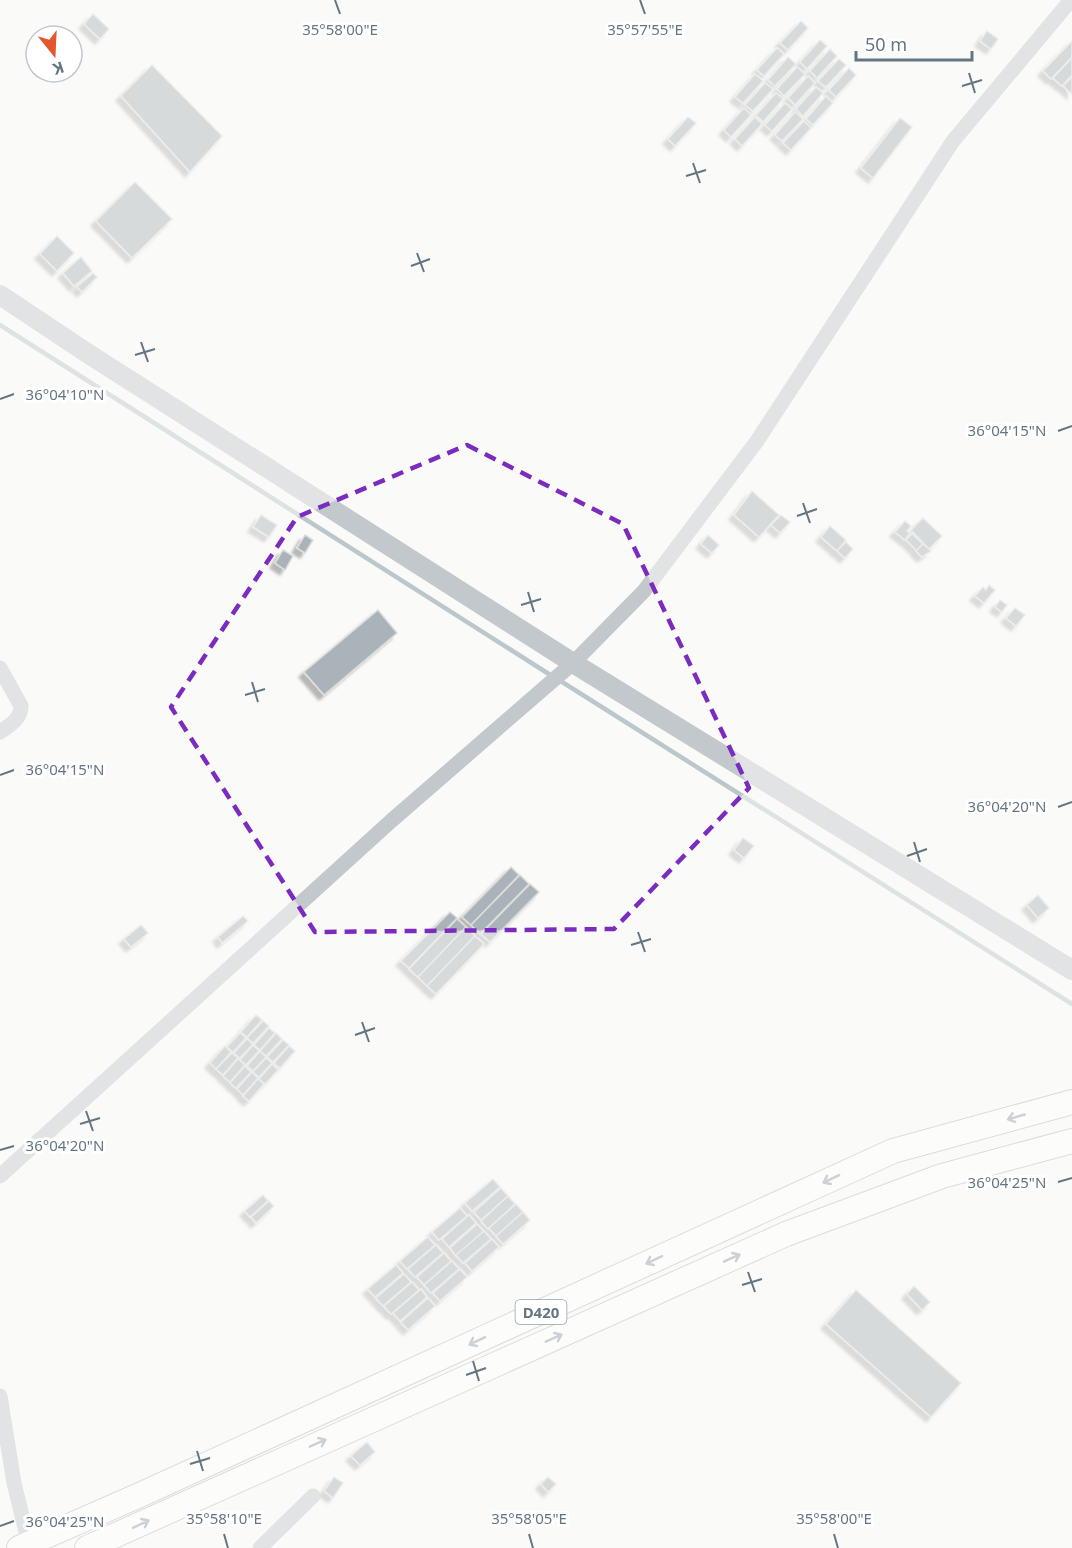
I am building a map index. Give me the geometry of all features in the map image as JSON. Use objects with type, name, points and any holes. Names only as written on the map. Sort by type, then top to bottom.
[{"type":"main road","name":"D420","points":[[24,1546],[892,1151],[1072,1102]]},
{"type":"main road","name":"D420","points":[[87,1548],[786,1234],[942,1176],[1072,1141]]},
{"type":"street","points":[[0,1176],[391,821],[573,663],[644,591],[757,441],[953,141],[1071,0]]},
{"type":"street","points":[[0,295],[573,663],[1072,970]]},
{"type":"street","points":[[0,668],[21,706],[21,713],[14,722],[0,732]]},
{"type":"street","points":[[0,1396],[24,1546]]},
{"type":"street","points":[[260,1548],[313,1496]]},
{"type":"highlighted area","points":[[467,445],[623,524],[749,788],[614,929],[315,932],[171,707],[297,517]]},
{"type":"building","points":[[93,14],[109,29],[100,39],[84,24]]},
{"type":"building","points":[[801,21],[808,28],[788,50],[780,43]]},
{"type":"building","points":[[987,31],[998,39],[991,49],[980,41]]},
{"type":"building","points":[[820,40],[827,46],[807,69],[800,62]]},
{"type":"building","points":[[1072,41],[1072,57],[1051,79],[1043,71]]},
{"type":"building","points":[[777,48],[784,54],[764,76],[757,70]]},
{"type":"building","points":[[830,49],[837,56],[817,78],[810,71]]},
{"type":"building","points":[[788,57],[796,64],[775,86],[768,80]]},
{"type":"building","points":[[1072,58],[1072,75],[1062,86],[1053,78]]},
{"type":"building","points":[[839,59],[846,65],[826,87],[818,81]]},
{"type":"building","points":[[152,65],[222,136],[190,172],[121,96]]},
{"type":"building","points":[[797,67],[805,74],[784,96],[777,89]]},
{"type":"building","points":[[849,68],[856,75],[836,97],[829,90]]},
{"type":"building","points":[[755,74],[763,81],[743,103],[735,97]]},
{"type":"building","points":[[808,76],[815,83],[795,105],[788,98]]},
{"type":"building","points":[[1072,77],[1072,94],[1063,86]]},
{"type":"building","points":[[765,83],[773,89],[753,111],[745,105]]},
{"type":"building","points":[[816,87],[823,93],[803,116],[796,109]]},
{"type":"building","points":[[776,93],[783,99],[763,122],[756,115]]},
{"type":"building","points":[[826,96],[833,103],[813,125],[806,119]]},
{"type":"building","points":[[785,103],[792,109],[772,131],[765,125]]},
{"type":"building","points":[[744,108],[751,115],[731,137],[724,130]]},
{"type":"building","points":[[795,112],[803,119],[782,141],[775,135]]},
{"type":"building","points":[[688,117],[696,123],[675,146],[668,139]]},
{"type":"building","points":[[755,117],[762,124],[742,146],[735,139]]},
{"type":"building","points":[[900,118],[912,127],[873,178],[861,168]]},
{"type":"building","points":[[804,121],[811,128],[791,150],[783,143]]},
{"type":"building","points":[[135,182],[172,219],[132,258],[96,221]]},
{"type":"building","points":[[57,236],[74,253],[57,271],[40,254]]},
{"type":"building","points":[[81,257],[92,271],[74,286],[63,273]]},
{"type":"building","points":[[93,273],[97,277],[82,292],[77,287]]},
{"type":"building","points":[[752,491],[779,515],[759,537],[734,515]]},
{"type":"building","points":[[261,515],[277,525],[269,537],[253,527]]},
{"type":"building","points":[[781,515],[790,522],[780,533],[771,525]]},
{"type":"building","points":[[923,518],[942,536],[929,549],[911,530]]},
{"type":"building","points":[[905,521],[911,526],[907,531],[910,533],[905,540],[895,532]]},
{"type":"building","points":[[830,526],[846,540],[837,551],[821,537]]},
{"type":"building","points":[[912,534],[923,544],[917,551],[906,540]]},
{"type":"building","points":[[305,535],[313,540],[305,553],[297,548]]},
{"type":"building","points":[[708,535],[719,545],[712,553],[701,544]]},
{"type":"building","points":[[846,542],[853,549],[845,558],[837,551]]},
{"type":"building","points":[[923,544],[931,551],[922,557],[916,551]]},
{"type":"building","points":[[283,550],[293,556],[285,570],[275,563]]},
{"type":"building","points":[[989,585],[995,590],[984,603],[975,596],[983,587],[986,590]]},
{"type":"building","points":[[1000,600],[1007,605],[1002,612],[995,607]]},
{"type":"building","points":[[1015,608],[1025,615],[1016,626],[1006,618]]},
{"type":"building","points":[[378,610],[397,633],[324,695],[304,672]]},
{"type":"building","points":[[743,838],[754,846],[744,858],[734,850]]},
{"type":"building","points":[[511,867],[519,875],[471,925],[462,917]]},
{"type":"building","points":[[520,875],[529,884],[480,934],[471,925]]},
{"type":"building","points":[[530,884],[539,892],[490,942],[481,934]]},
{"type":"building","points":[[1038,895],[1049,908],[1038,918],[1027,905]]},
{"type":"building","points":[[450,912],[457,918],[409,968],[401,961]]},
{"type":"building","points":[[243,916],[248,921],[222,943],[218,937]]},
{"type":"building","points":[[457,919],[466,927],[418,977],[409,969]]},
{"type":"building","points":[[141,925],[148,933],[131,947],[124,939]]},
{"type":"building","points":[[466,927],[475,936],[427,986],[418,977]]},
{"type":"building","points":[[475,936],[484,944],[436,994],[427,986]]},
{"type":"building","points":[[256,1015],[262,1020],[247,1037],[241,1032]]},
{"type":"building","points":[[263,1021],[269,1026],[253,1043],[247,1038]]},
{"type":"building","points":[[269,1028],[275,1033],[260,1050],[254,1045]]},
{"type":"building","points":[[240,1033],[246,1038],[233,1052],[227,1047]]},
{"type":"building","points":[[276,1033],[282,1039],[266,1056],[260,1051]]},
{"type":"building","points":[[247,1039],[253,1044],[240,1058],[234,1053]]},
{"type":"building","points":[[283,1040],[289,1045],[273,1062],[267,1057]]},
{"type":"building","points":[[253,1045],[259,1051],[246,1065],[240,1060]]},
{"type":"building","points":[[225,1046],[231,1052],[216,1069],[210,1063]]},
{"type":"building","points":[[289,1046],[295,1051],[280,1068],[274,1063]]},
{"type":"building","points":[[260,1051],[266,1057],[253,1071],[247,1066]]},
{"type":"building","points":[[232,1053],[238,1058],[223,1075],[216,1069]]},
{"type":"building","points":[[266,1058],[272,1063],[259,1077],[253,1072]]},
{"type":"building","points":[[238,1059],[245,1065],[230,1082],[223,1076]]},
{"type":"building","points":[[272,1064],[278,1070],[265,1084],[259,1079]]},
{"type":"building","points":[[245,1066],[251,1072],[236,1088],[230,1083]]},
{"type":"building","points":[[252,1072],[258,1078],[243,1095],[237,1089]]},
{"type":"building","points":[[258,1079],[264,1084],[249,1101],[243,1096]]},
{"type":"building","points":[[493,1179],[500,1187],[472,1211],[465,1203]]},
{"type":"building","points":[[501,1188],[508,1196],[481,1220],[474,1212]]},
{"type":"building","points":[[263,1195],[268,1201],[250,1217],[245,1211]]},
{"type":"building","points":[[508,1196],[515,1204],[488,1229],[481,1221]]},
{"type":"building","points":[[269,1201],[274,1206],[256,1223],[251,1217]]},
{"type":"building","points":[[516,1204],[523,1212],[496,1236],[489,1228]]},
{"type":"building","points":[[460,1208],[467,1216],[439,1240],[432,1232]]},
{"type":"building","points":[[523,1212],[530,1220],[503,1244],[496,1236]]},
{"type":"building","points":[[469,1215],[476,1223],[449,1247],[442,1239]]},
{"type":"building","points":[[477,1224],[484,1232],[456,1256],[450,1248]]},
{"type":"building","points":[[484,1231],[491,1239],[463,1263],[456,1255]]},
{"type":"building","points":[[428,1237],[435,1245],[407,1269],[400,1261]]},
{"type":"building","points":[[492,1239],[499,1247],[472,1271],[465,1263]]},
{"type":"building","points":[[436,1245],[443,1253],[415,1277],[408,1269]]},
{"type":"building","points":[[444,1253],[451,1261],[424,1285],[417,1277]]},
{"type":"building","points":[[452,1261],[459,1269],[431,1293],[424,1285]]},
{"type":"building","points":[[396,1265],[403,1273],[375,1297],[368,1289]]},
{"type":"building","points":[[460,1269],[467,1277],[440,1301],[433,1293]]},
{"type":"building","points":[[404,1274],[411,1282],[383,1306],[376,1298]]},
{"type":"building","points":[[412,1282],[419,1290],[391,1314],[384,1306]]},
{"type":"building","points":[[914,1286],[930,1302],[922,1310],[907,1294]]},
{"type":"building","points":[[421,1289],[427,1297],[400,1321],[393,1313]]},
{"type":"building","points":[[856,1290],[961,1383],[931,1417],[826,1324]]},
{"type":"building","points":[[428,1298],[435,1306],[408,1330],[401,1322]]},
{"type":"building","points":[[367,1442],[375,1452],[360,1465],[351,1456]]},
{"type":"building","points":[[334,1477],[343,1483],[333,1498],[324,1491]]},
{"type":"building","points":[[548,1477],[556,1484],[548,1492],[541,1484]]},
{"type":"waterway","points":[[0,325],[552,676]]},
{"type":"waterway","points":[[559,680],[1072,1004]]}]
